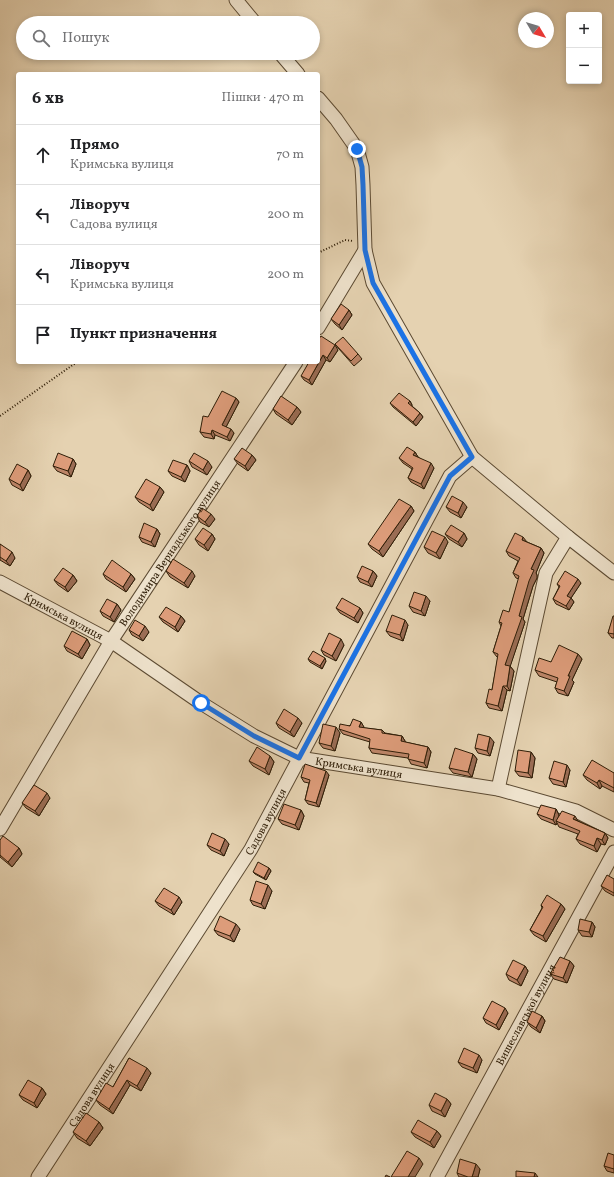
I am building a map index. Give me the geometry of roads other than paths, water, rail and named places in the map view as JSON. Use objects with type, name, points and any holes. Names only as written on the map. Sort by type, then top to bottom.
[{"type":"street","points":[[236,0],[249,16]]},
{"type":"street","points":[[286,60],[296,72]]},
{"type":"street","points":[[320,100],[336,119],[357,149],[362,167],[365,250],[373,283],[472,457],[568,537],[614,573]]},
{"type":"street","points":[[320,325],[365,250]]},
{"type":"street","name":"Володимира Вернадського вулиця","points":[[0,829],[111,641],[295,364]]},
{"type":"street","name":"Садова вулиця","points":[[38,1177],[251,849],[450,476],[472,457]]},
{"type":"street","points":[[498,789],[546,572],[568,537]]},
{"type":"street","name":"Кримська вулиця","points":[[0,582],[111,641],[201,703],[254,736],[299,758],[498,789],[576,811],[614,830]]},
{"type":"street","name":"Вишеславської вулиця","points":[[437,1177],[614,852]]}]
